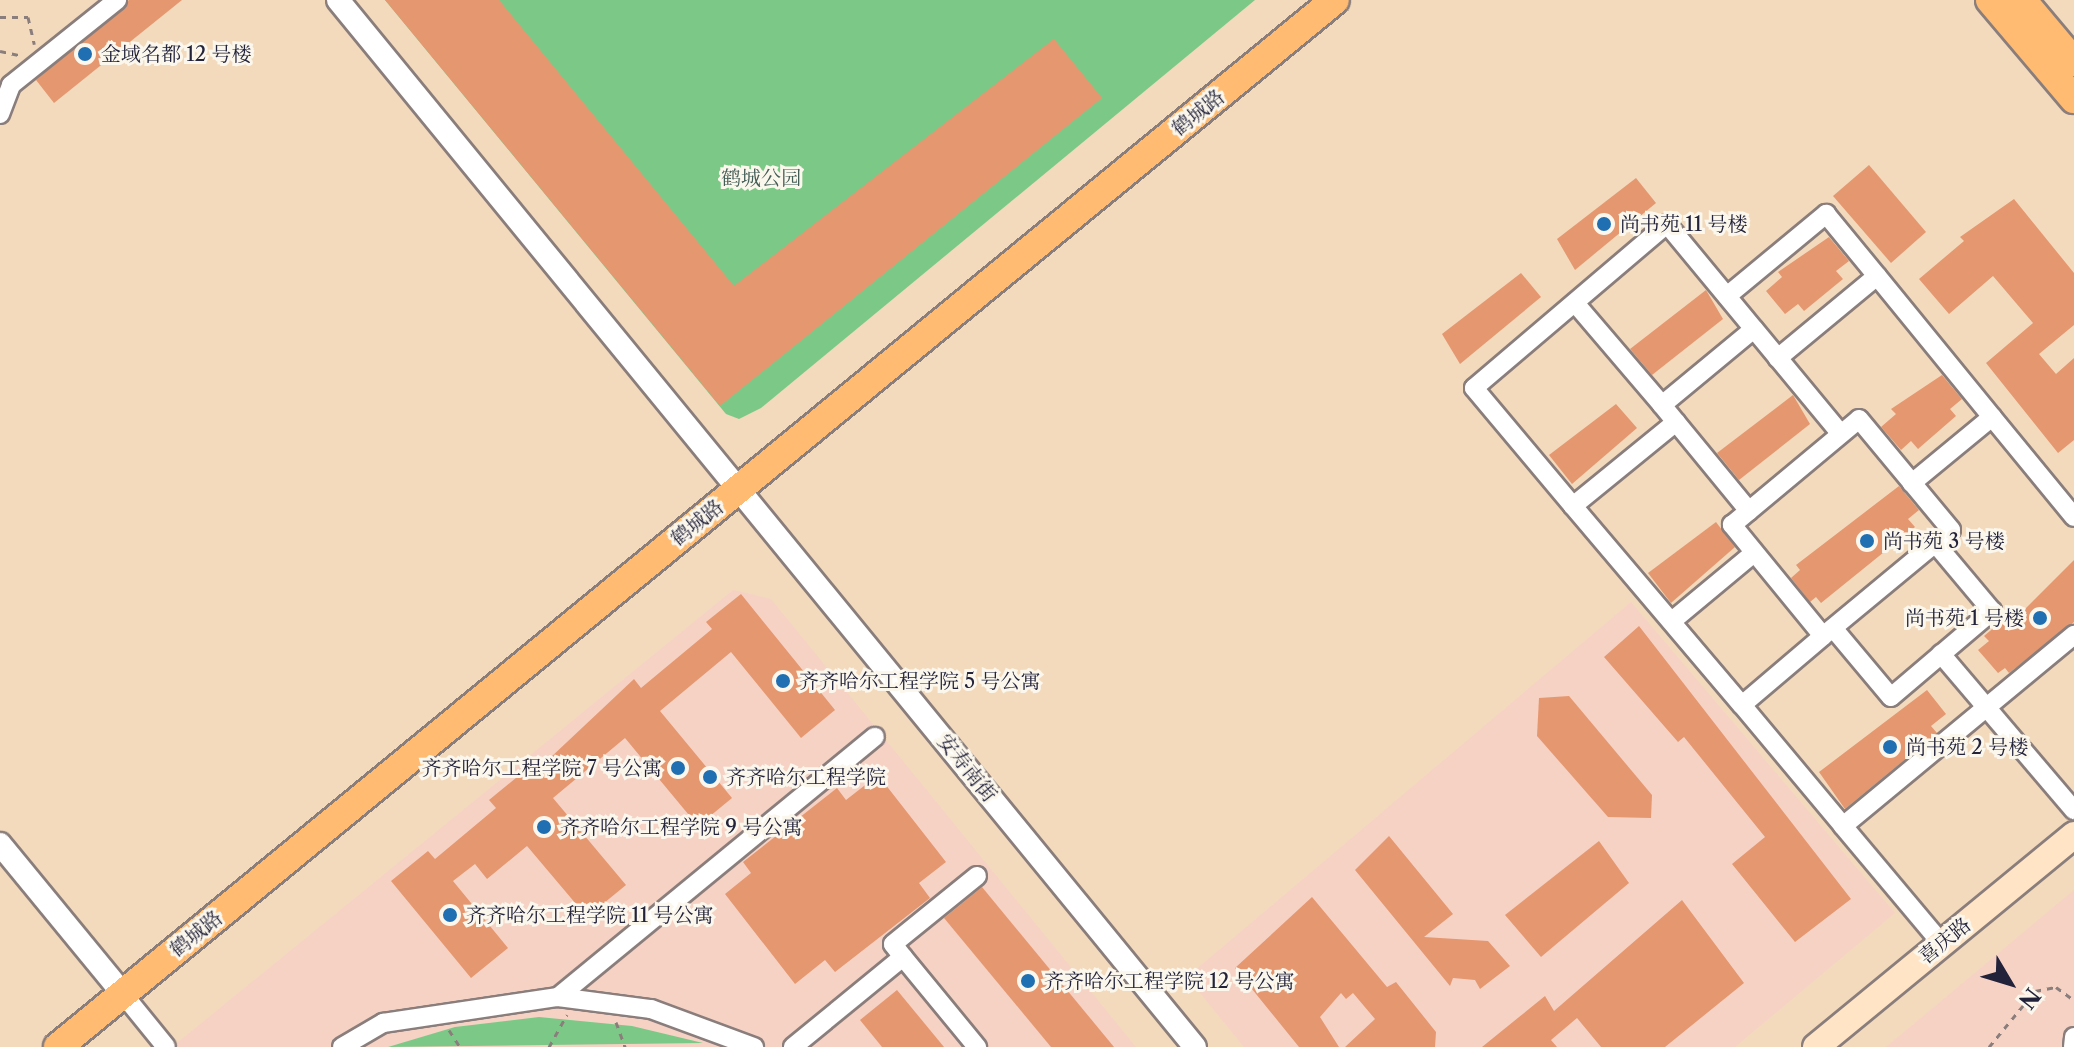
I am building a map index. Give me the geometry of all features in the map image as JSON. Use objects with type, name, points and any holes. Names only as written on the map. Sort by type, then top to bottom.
[{"type":"main road","name":"鹤城路","points":[[58,1047],[1335,0]]},
{"type":"main road","points":[[1990,0],[2074,99]]},
{"type":"main road","points":[[2022,0],[2074,62]]},
{"type":"main road","name":"喜庆路","points":[[1816,1047],[2074,835]]},
{"type":"street","points":[[0,114],[11,85],[117,0]]},
{"type":"street","name":"安寿南街","points":[[338,0],[1195,1047]]},
{"type":"street","points":[[1727,296],[1826,214],[2074,517]]},
{"type":"street","points":[[1841,434],[1667,224],[1474,388],[1942,944]]},
{"type":"street","points":[[1778,358],[1877,276]]},
{"type":"street","points":[[1575,303],[1749,511]]},
{"type":"street","points":[[1662,405],[1754,329]]},
{"type":"street","points":[[1912,483],[1992,417]]},
{"type":"street","points":[[1742,705],[1828,632],[1935,543],[1951,530],[1859,419],[1732,525],[1754,553],[1828,632],[1891,697],[1992,611],[1935,543]]},
{"type":"street","points":[[1573,506],[1676,422]]},
{"type":"street","points":[[1672,621],[1754,553]]},
{"type":"street","points":[[1843,826],[2074,635]]},
{"type":"street","points":[[1941,654],[2074,810]]},
{"type":"street","points":[[567,998],[875,737]]},
{"type":"street","points":[[0,844],[166,1047]]},
{"type":"street","points":[[977,876],[893,944],[977,1047]]},
{"type":"street","points":[[793,1047],[903,957]]},
{"type":"street","points":[[342,1047],[383,1023],[567,998],[651,1009],[719,1041],[754,1047]]},
{"type":"street","points":[[2073,1047],[2074,1037]]},
{"type":"path","points":[[0,17],[22,13],[36,30],[23,55],[0,51]]},
{"type":"path","points":[[1989,1047],[2035,991],[2056,987],[2074,1000]]},
{"type":"path","points":[[549,1047],[567,998]]},
{"type":"path","points":[[609,1004],[625,1047]]},
{"type":"shaded area","name":"齐齐哈尔工程学院","points":[[733,590],[771,599],[1136,1047],[172,1047]]},
{"type":"shaded area","points":[[1631,602],[1895,913],[1735,1047],[1244,1047],[1187,977]]},
{"type":"shaded area","points":[[2074,890],[2074,1047],[1886,1047]]},
{"type":"green space","name":"鹤城公园","points":[[385,0],[1255,0],[761,408],[739,419],[726,414]]},
{"type":"green space","points":[[539,1017],[632,1026],[703,1043],[388,1047],[455,1027]]},
{"type":"building","name":"金域名都 12 号楼","points":[[129,0],[182,0],[54,103],[36,80]]},
{"type":"building","points":[[385,0],[499,0],[734,286],[1054,39],[1102,98],[720,406]]},
{"type":"building","points":[[1869,165],[1926,232],[1891,263],[1833,196]]},
{"type":"building","name":"尚书苑 11 号楼","points":[[1636,178],[1656,203],[1575,270],[1557,239]]},
{"type":"building","points":[[2014,199],[2074,273],[2074,325],[2039,354],[2056,374],[2074,358],[2074,440],[2058,453],[1986,363],[2033,323],[1993,276],[1949,314],[1919,279],[1964,241],[1960,237]]},
{"type":"building","points":[[1829,237],[1849,261],[1836,271],[1843,279],[1804,311],[1798,304],[1785,314],[1766,291],[1782,277],[1778,272]]},
{"type":"building","points":[[1521,273],[1541,297],[1460,364],[1442,334]]},
{"type":"building","points":[[1706,290],[1723,319],[1652,375],[1630,349]]},
{"type":"building","points":[[1942,375],[1962,399],[1950,409],[1956,416],[1918,449],[1911,441],[1901,450],[1881,427],[1896,414],[1891,409]]},
{"type":"building","points":[[1793,395],[1810,424],[1739,480],[1717,453]]},
{"type":"building","points":[[1616,404],[1637,428],[1572,484],[1549,455]]},
{"type":"building","name":"尚书苑 3 号楼","points":[[1899,486],[1919,510],[1908,519],[1915,527],[1821,603],[1816,597],[1810,602],[1791,578],[1800,570],[1796,565]]},
{"type":"building","points":[[1716,522],[1735,547],[1671,603],[1648,573]]},
{"type":"building","name":"尚书苑 1 号楼","points":[[2074,560],[2074,622],[2009,673],[2005,668],[1998,673],[1978,650],[1989,641],[1984,636],[2016,609],[2020,614]]},
{"type":"building","points":[[741,594],[835,710],[801,738],[731,652],[660,711],[732,798],[698,826],[625,738],[553,798],[626,885],[587,917],[527,846],[487,879],[475,864],[453,881],[508,948],[471,978],[391,881],[428,851],[435,859],[496,808],[489,800],[528,768],[533,774],[634,679],[641,688],[712,629],[706,622]]},
{"type":"building","points":[[1639,626],[1851,899],[1795,942],[1732,864],[1765,837],[1684,737],[1678,742],[1604,657]]},
{"type":"building","name":"尚书苑 2 号楼","points":[[1927,690],[1946,714],[1931,726],[1937,733],[1845,809],[1819,772]]},
{"type":"building","points":[[1569,696],[1652,795],[1651,818],[1608,817],[1537,736],[1539,698]]},
{"type":"building","points":[[878,775],[946,862],[919,883],[930,898],[835,972],[825,960],[795,984],[725,894],[751,873],[743,862],[837,788],[846,800]]},
{"type":"building","points":[[1389,836],[1453,914],[1424,937],[1488,941],[1510,966],[1480,989],[1475,980],[1453,978],[1450,986],[1355,870]]},
{"type":"building","points":[[1599,841],[1629,883],[1541,957],[1505,915]]},
{"type":"building","name":"齐齐哈尔工程学院 12 号公寓","points":[[982,887],[1114,1047],[1051,1047],[944,918]]},
{"type":"building","points":[[1312,897],[1387,987],[1396,982],[1436,1032],[1435,1047],[1345,1047],[1375,1019],[1353,993],[1346,999],[1341,993],[1320,1017],[1339,1047],[1299,1047],[1235,968]]},
{"type":"building","points":[[1682,900],[1744,983],[1665,1047],[1601,1047],[1577,1018],[1551,1040],[1557,1047],[1482,1047],[1545,996],[1554,1011]]},
{"type":"building","points":[[897,990],[944,1047],[882,1047],[860,1020]]},
{"type":"place","name":"金域名都 12 号楼","points":[[85,54]]},
{"type":"place","name":"尚书苑 11 号楼","points":[[1604,224]]},
{"type":"place","name":"尚书苑 3 号楼","points":[[1867,541]]},
{"type":"place","name":"尚书苑 1 号楼","points":[[2040,618]]},
{"type":"place","name":"齐齐哈尔工程学院 5 号公寓","points":[[783,681]]},
{"type":"place","name":"尚书苑 2 号楼","points":[[1890,747]]},
{"type":"place","name":"齐齐哈尔工程学院 7 号公寓","points":[[678,768]]},
{"type":"place","name":"齐齐哈尔工程学院","points":[[710,777]]},
{"type":"place","name":"齐齐哈尔工程学院 9 号公寓","points":[[544,827]]},
{"type":"place","name":"齐齐哈尔工程学院 11 号公寓","points":[[450,915]]},
{"type":"place","name":"齐齐哈尔工程学院 12 号公寓","points":[[1028,981]]}]
